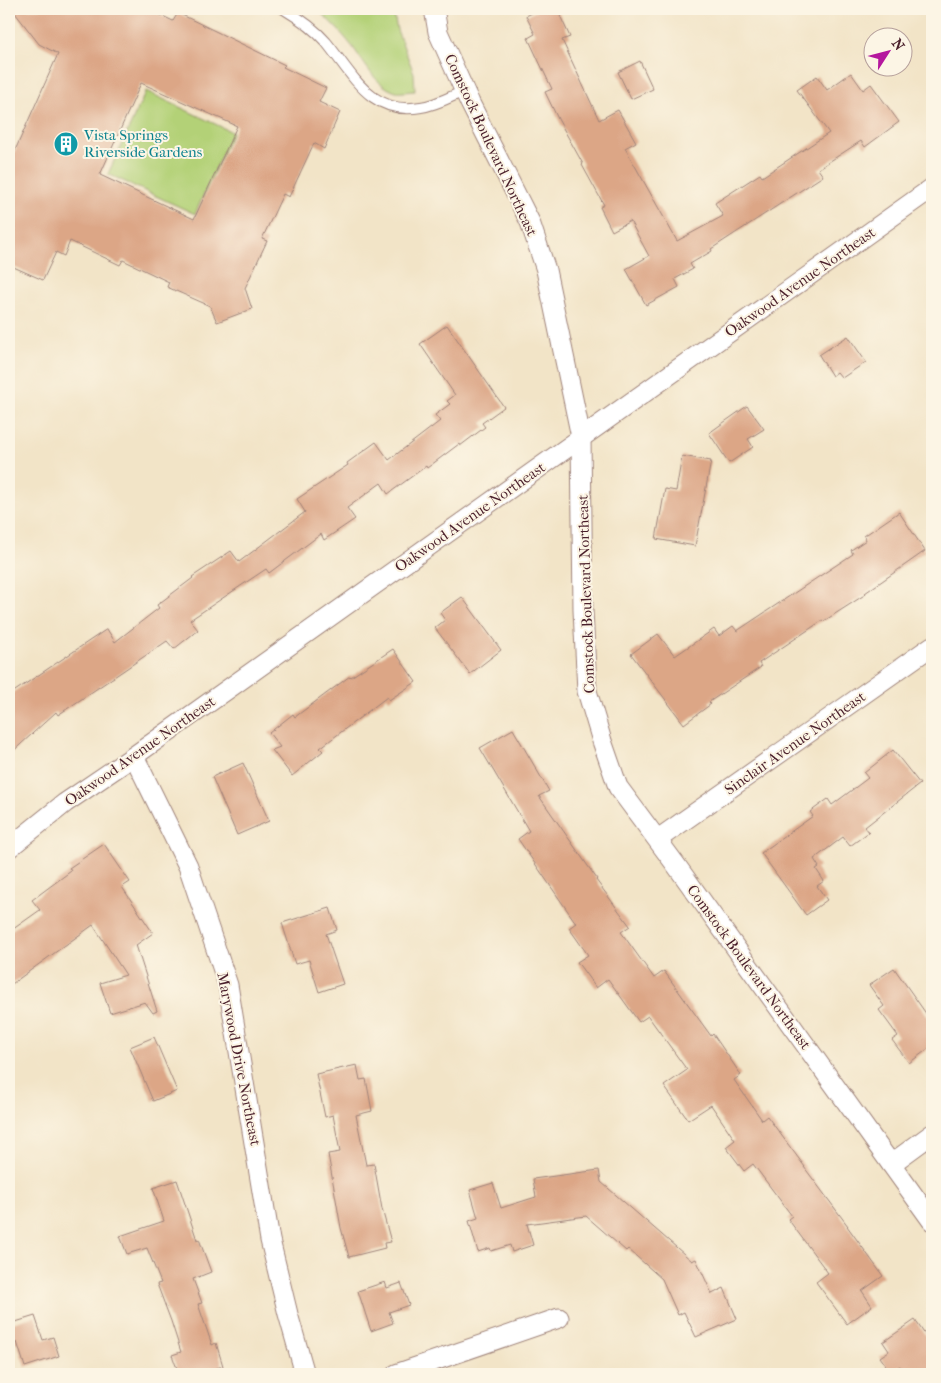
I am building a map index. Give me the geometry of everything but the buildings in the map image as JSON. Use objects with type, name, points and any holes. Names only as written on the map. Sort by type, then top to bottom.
[{"type":"street","name":"Comstock Boulevard Northeast","points":[[434,9],[438,32],[464,91],[530,222],[546,270],[581,437],[583,610],[587,691],[618,787],[658,839],[932,1221]]},
{"type":"street","name":"Oakwood Avenue Northeast","points":[[9,848],[65,803],[134,756],[932,188]]},
{"type":"street","name":"Sinclair Avenue Northeast","points":[[658,839],[932,646]]},
{"type":"street","name":"Marywood Drive Northeast","points":[[134,756],[188,866],[228,986],[270,1240],[305,1374]]},
{"type":"street","points":[[891,1164],[932,1134]]},
{"type":"street","points":[[396,1374],[559,1318]]},
{"type":"lane","points":[[284,9],[305,22],[325,41],[356,83],[366,92],[389,106],[401,109],[429,106],[464,91]]},
{"type":"green space","points":[[316,9],[393,9],[397,30],[414,73],[415,91],[396,92],[388,89],[370,72],[343,35]]},
{"type":"green space","points":[[146,91],[232,132],[195,214],[108,174]]},
{"type":"place","name":"Vista Springs Riverside Gardens","points":[[66,144]]}]
